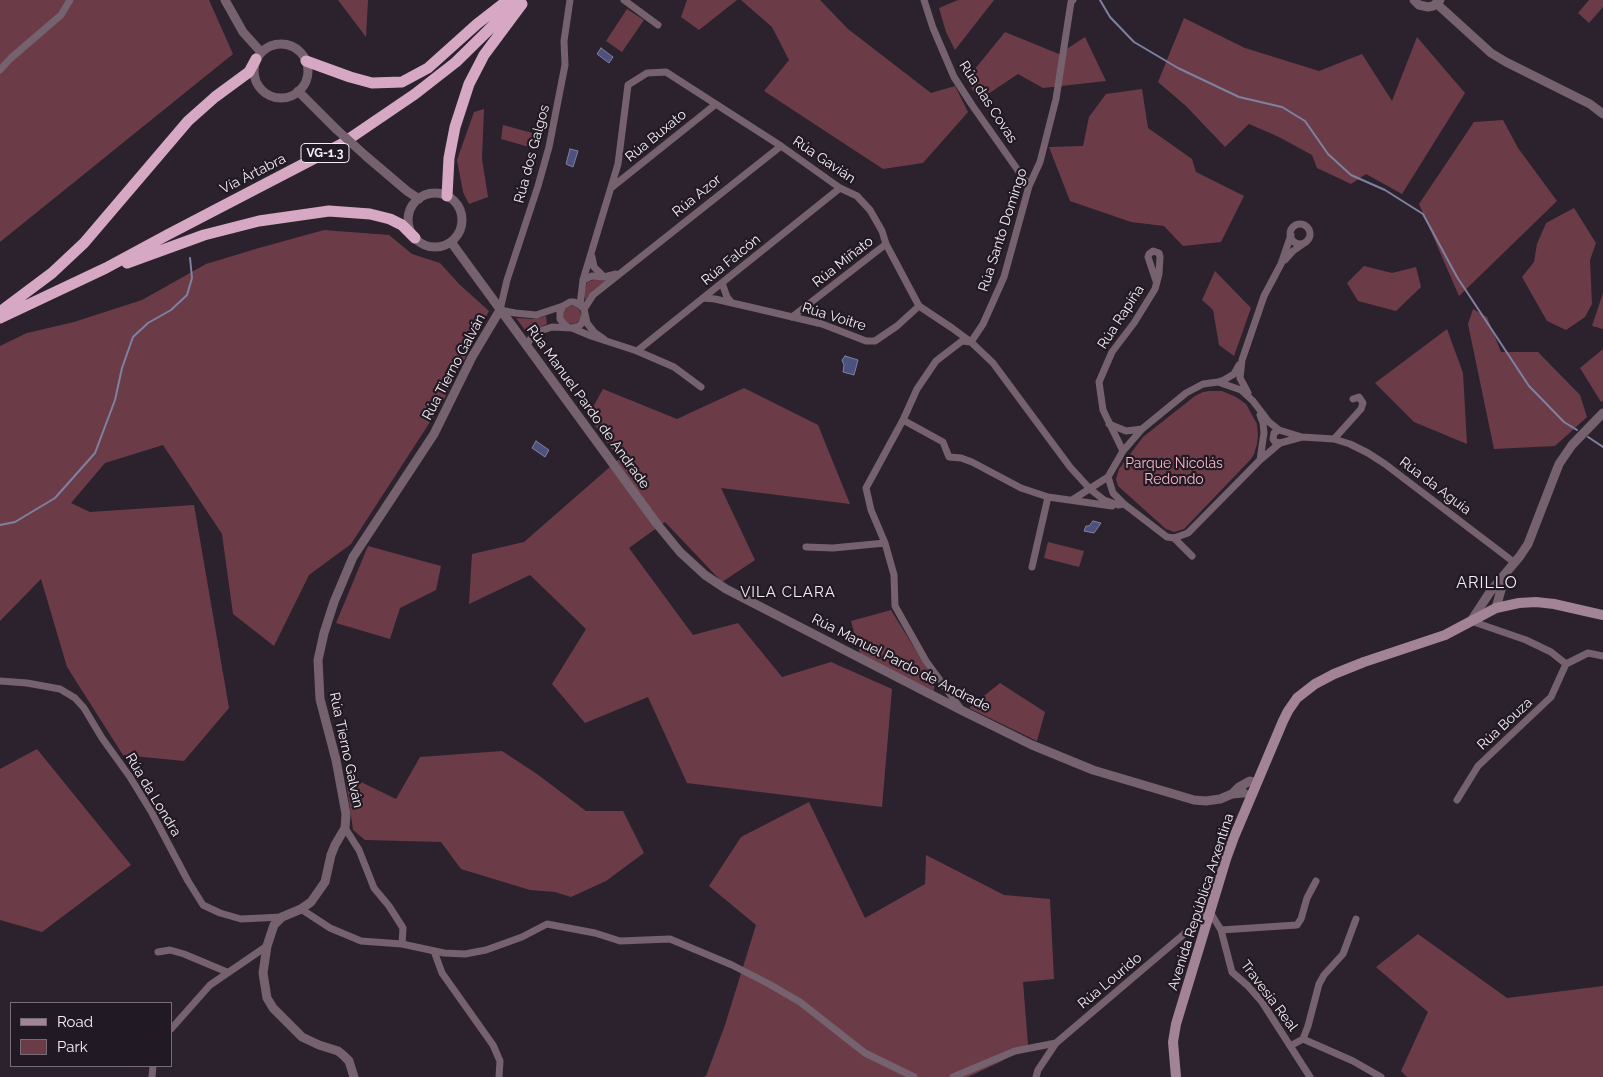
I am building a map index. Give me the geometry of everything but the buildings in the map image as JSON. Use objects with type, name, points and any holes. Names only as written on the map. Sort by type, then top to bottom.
[{"type":"highway","points":[[306,61],[372,83],[402,82],[428,68],[477,24],[508,0]]},
{"type":"highway","name":"Vía Ártabra","points":[[0,318],[106,268],[340,145],[416,94],[456,62],[519,0]]},
{"type":"highway","points":[[447,196],[449,158],[455,127],[469,84],[484,55],[525,0]]},
{"type":"highway","points":[[0,312],[52,273],[84,242],[188,121],[215,97],[249,72],[259,56]]},
{"type":"highway","points":[[106,268],[121,266],[204,236],[259,221],[329,211],[370,214],[390,219],[402,225],[415,238]]},
{"type":"main road","name":"Avenida República Arxentina","points":[[1176,1077],[1173,1042],[1176,1024],[1247,791],[1257,783],[1288,711],[1297,698],[1306,690],[1334,674],[1451,632],[1494,608],[1519,602],[1536,602],[1554,604],[1603,616]]},
{"type":"street","points":[[0,70],[11,58],[61,15],[70,0]]},
{"type":"street","points":[[225,0],[259,56]]},
{"type":"street","name":"Rúa dos Galgos","points":[[500,310],[507,280],[549,147],[564,65],[564,41],[570,0]]},
{"type":"street","points":[[624,0],[658,24]]},
{"type":"street","name":"Rúa das Covas","points":[[924,0],[933,28],[954,77],[1029,186]]},
{"type":"street","name":"Rúa Santo Domingo","points":[[971,342],[983,324],[1004,277],[1029,186],[1040,162],[1056,99],[1071,2],[1073,0]]},
{"type":"street","points":[[1414,0],[1423,7],[1428,7],[1438,2],[1491,53],[1590,104],[1603,114]]},
{"type":"street","points":[[273,45],[287,45],[298,50],[306,61],[308,69],[304,85],[290,96],[272,97],[258,86],[254,77],[254,68],[259,56],[273,45]]},
{"type":"street","name":"Rúa Gavián","points":[[566,304],[582,283],[618,164],[628,86],[647,73],[666,72],[781,146],[840,188],[857,196],[870,210],[882,231],[886,244],[919,306],[971,342],[993,363],[1070,467],[1090,489]]},
{"type":"street","points":[[298,91],[367,157],[419,199]]},
{"type":"street","name":"Rúa Buxato","points":[[611,188],[716,104]]},
{"type":"street","name":"Rúa Azor","points":[[583,309],[593,294],[781,146]]},
{"type":"street","name":"Rúa Falcón","points":[[637,351],[840,188]]},
{"type":"street","points":[[432,193],[447,196],[459,206],[462,222],[457,236],[444,246],[436,247],[421,243],[415,238],[409,224],[408,217],[414,204],[419,199],[432,193]]},
{"type":"street","points":[[1072,500],[1108,477],[1122,451],[1142,429],[1186,393],[1203,384],[1218,382],[1234,374],[1242,360],[1264,296],[1281,264],[1291,230],[1296,225],[1306,225],[1310,232],[1309,239],[1293,251],[1281,264]]},
{"type":"street","points":[[1291,235],[1292,240],[1299,244],[1307,242]]},
{"type":"street","name":"Rúa Manuel Pardo de Andrade","points":[[451,242],[657,524],[680,552],[705,575],[726,589],[961,710],[1032,745],[1093,770],[1194,800],[1220,799],[1247,791]]},
{"type":"street","name":"Rúa Miñato","points":[[792,317],[886,244]]},
{"type":"street","name":"Rúa Rapiña","points":[[1122,451],[1103,410],[1099,382],[1112,352],[1155,289],[1159,274],[1160,257],[1159,253],[1153,251],[1148,255],[1156,281]]},
{"type":"street","points":[[591,255],[594,267],[604,277]]},
{"type":"street","name":"Rúa Azor","points":[[582,283],[592,276],[604,277],[613,275],[630,266]]},
{"type":"street","name":"Rúa Gavián","points":[[582,283],[583,309]]},
{"type":"street","points":[[722,283],[726,297],[732,303]]},
{"type":"street","name":"Rúa Voitre","points":[[703,298],[822,324],[866,341],[874,341],[897,326],[919,306]]},
{"type":"street","points":[[566,304],[560,312],[560,319],[564,324],[674,367],[701,387]]},
{"type":"street","points":[[500,310],[536,314],[566,304],[583,309]]},
{"type":"street","points":[[526,346],[533,335],[540,331],[552,327],[579,326],[582,323],[583,309]]},
{"type":"street","points":[[583,309],[587,323],[594,332],[604,339]]},
{"type":"street","name":"Rúa Tierno Galván","points":[[282,917],[301,909],[311,902],[325,882],[331,854],[345,828],[346,814],[336,760],[320,698],[318,660],[334,602],[353,557],[434,434],[472,357],[500,310]]},
{"type":"street","points":[[961,710],[926,661],[895,606],[894,575],[885,543],[871,510],[866,488],[918,389],[936,360],[962,341],[971,342]]},
{"type":"street","points":[[1242,360],[1240,378],[1242,384],[1264,423],[1260,460]]},
{"type":"street","points":[[1218,382],[1241,390],[1269,422],[1279,430],[1274,433],[1273,438],[1275,442],[1280,443]]},
{"type":"street","points":[[1334,439],[1362,409],[1363,403],[1360,398],[1353,399]]},
{"type":"street","points":[[1603,413],[1572,445],[1560,464],[1528,544],[1487,597],[1472,621],[1526,640],[1551,652],[1566,664],[1588,653],[1603,656]]},
{"type":"street","points":[[903,420],[943,442],[949,457],[961,458],[972,462],[1021,488],[1048,497],[1127,506]]},
{"type":"street","points":[[1108,424],[1126,430],[1142,429]]},
{"type":"street","name":"Rúa da Aguia","points":[[1279,430],[1302,436],[1334,439],[1350,444],[1385,464],[1514,563]]},
{"type":"street","name":"Rúa da Aguia","points":[[1174,538],[1188,533],[1260,460],[1280,443],[1302,436]]},
{"type":"street","points":[[1108,477],[1113,492],[1127,506],[1167,537],[1174,538],[1192,556]]},
{"type":"street","points":[[1090,489],[1104,500],[1127,506]]},
{"type":"street","points":[[1032,567],[1048,497]]},
{"type":"street","points":[[806,547],[833,548],[885,543]]},
{"type":"street","points":[[1487,597],[1486,602],[1494,608],[1506,573]]},
{"type":"street","name":"Avenida República Arxentina","points":[[1487,597],[1492,594],[1498,595],[1506,601],[1519,602]]},
{"type":"street","name":"Rúa Bouza","points":[[1457,800],[1478,766],[1551,697],[1566,664]]},
{"type":"street","name":"Rúa da Londra","points":[[0,681],[27,683],[60,689],[75,698],[84,708],[152,812],[188,881],[204,905],[241,920],[282,917]]},
{"type":"street","points":[[345,828],[359,850],[374,888],[389,906],[403,928],[402,944]]},
{"type":"street","points":[[1221,930],[1297,925],[1301,920],[1307,898],[1316,881]]},
{"type":"street","points":[[301,909],[330,928],[360,941],[402,944],[434,951],[465,954],[486,950],[522,937],[547,924],[620,940],[670,939],[732,965],[770,984],[800,1002],[865,1053],[914,1077]]},
{"type":"street","name":"Travesía Real","points":[[1210,912],[1221,930],[1232,972],[1262,1002],[1310,1077]]},
{"type":"street","name":"Rúa Lourido","points":[[1036,1077],[1038,1070],[1056,1043],[1210,912]]},
{"type":"street","points":[[282,917],[274,925],[267,946],[263,974],[267,998],[302,1038],[338,1051],[343,1055],[348,1061],[354,1077]]},
{"type":"street","name":"Travesía Real","points":[[1290,1046],[1303,1039],[1319,984],[1343,954],[1356,919]]},
{"type":"street","points":[[172,1028],[210,985],[267,946]]},
{"type":"street","points":[[158,952],[170,950],[184,954],[227,972]]},
{"type":"street","points":[[434,951],[442,973],[493,1045],[500,1061],[499,1077]]},
{"type":"street","name":"Travesía Real","points":[[1303,1039],[1382,1077]]},
{"type":"street","points":[[953,1077],[1015,1051],[1056,1043]]},
{"type":"green space","points":[[0,0],[209,0],[233,54],[0,242]]},
{"type":"green space","points":[[338,0],[368,0],[366,37]]},
{"type":"green space","points":[[687,0],[737,0],[699,30],[681,17]]},
{"type":"green space","points":[[741,0],[820,0],[848,29],[931,93],[955,86],[968,112],[923,163],[883,169],[764,91],[789,60],[772,27]]},
{"type":"green space","points":[[958,0],[994,0],[955,50],[946,32],[939,8]]},
{"type":"green space","points":[[1589,0],[1603,0],[1603,7],[1589,23],[1578,13]]},
{"type":"green space","points":[[627,9],[644,20],[622,52],[606,41]]},
{"type":"green space","points":[[1184,18],[1245,48],[1319,71],[1362,54],[1392,101],[1417,37],[1465,93],[1402,194],[1366,174],[1351,184],[1317,168],[1312,155],[1279,137],[1249,124],[1225,147],[1186,106],[1158,82]]},
{"type":"green space","points":[[1005,32],[1059,54],[1085,37],[1106,81],[1043,88],[1018,74],[979,100],[966,80]]},
{"type":"green space","points":[[1142,89],[1148,128],[1192,159],[1196,172],[1244,196],[1221,242],[1183,246],[1164,226],[1131,222],[1070,201],[1049,147],[1083,146],[1089,117],[1106,94]]},
{"type":"green space","points":[[484,109],[482,159],[488,197],[469,204],[463,192],[457,160],[474,112]]},
{"type":"green space","points":[[1503,120],[1518,148],[1557,201],[1459,296],[1419,204],[1474,122]]},
{"type":"green space","points":[[503,125],[536,134],[533,148],[501,139]]},
{"type":"green space","points":[[1574,208],[1596,243],[1590,260],[1592,304],[1585,317],[1566,330],[1547,321],[1522,277],[1534,262],[1537,244],[1546,223]]},
{"type":"green space","points":[[324,230],[389,235],[412,254],[440,263],[459,284],[489,311],[441,405],[351,544],[309,575],[274,646],[233,614],[222,534],[163,445],[105,463],[71,503],[90,512],[194,505],[229,708],[184,761],[123,755],[67,667],[41,579],[0,621],[0,346],[27,333],[74,322],[142,300],[206,264]]},
{"type":"green space","points":[[1364,266],[1392,273],[1416,267],[1421,287],[1396,311],[1358,301],[1347,283]]},
{"type":"green space","points":[[1215,271],[1251,308],[1234,356],[1219,345],[1213,310],[1202,300]]},
{"type":"green space","points":[[597,279],[606,281],[592,291],[585,300],[584,292],[587,282]]},
{"type":"green space","points":[[1603,293],[1603,329],[1592,326]]},
{"type":"green space","points":[[572,306],[578,309],[581,315],[578,321],[572,324],[566,321],[563,315],[566,309]]},
{"type":"green space","points":[[1473,309],[1487,317],[1501,352],[1538,352],[1580,395],[1587,417],[1555,446],[1494,449],[1468,324]]},
{"type":"green space","points":[[546,316],[547,324],[527,333],[516,318],[533,319]]},
{"type":"green space","points":[[1447,329],[1463,373],[1467,444],[1414,422],[1375,383]]},
{"type":"green space","points":[[1603,349],[1603,401],[1601,402],[1580,368]]},
{"type":"green space","points":[[744,388],[818,425],[850,504],[721,488],[755,560],[722,582],[665,522],[629,548],[693,635],[738,623],[782,677],[831,662],[892,689],[882,807],[687,783],[648,697],[585,723],[552,684],[586,629],[530,575],[469,604],[472,554],[524,542],[619,459],[588,416],[603,389],[677,419]]},
{"type":"green space","name":"Parque Nicolás Redondo","points":[[1210,391],[1222,391],[1246,404],[1257,424],[1257,444],[1251,459],[1184,529],[1174,532],[1166,529],[1118,486],[1116,479],[1119,469],[1143,437],[1195,396]]},
{"type":"green space","points":[[1048,542],[1084,551],[1079,567],[1044,558]]},
{"type":"green space","points":[[368,546],[441,566],[436,590],[400,608],[390,639],[336,623]]},
{"type":"green space","points":[[891,610],[934,680],[934,691],[860,654],[851,621]]},
{"type":"green space","points":[[1000,683],[1045,712],[1037,741],[969,708]]},
{"type":"green space","points":[[37,749],[131,865],[42,932],[0,920],[0,769]]},
{"type":"green space","points":[[502,751],[537,774],[586,811],[623,811],[644,853],[606,881],[571,897],[555,892],[530,890],[461,869],[441,842],[365,840],[353,830],[346,780],[361,782],[396,799],[420,757]]},
{"type":"green space","points":[[809,802],[865,918],[925,884],[926,855],[1004,895],[1050,899],[1054,979],[1023,982],[1028,1045],[1000,1062],[968,1077],[703,1077],[706,1076],[725,1025],[756,925],[709,886],[741,837]]},
{"type":"green space","points":[[1418,934],[1507,998],[1603,986],[1603,1077],[1407,1077],[1401,1071],[1428,1012],[1376,967]]},
{"type":"water","points":[[601,48],[613,57],[609,63],[597,54]]},
{"type":"water","points":[[570,149],[578,151],[573,167],[566,164]]},
{"type":"water","points":[[845,356],[858,360],[854,375],[843,372],[844,365],[842,360]]},
{"type":"water","points":[[536,441],[549,450],[545,457],[532,448]]},
{"type":"water","points":[[1093,521],[1101,523],[1094,533],[1084,531],[1086,526],[1089,526]]},
{"type":"waterway","points":[[1100,0],[1110,17],[1134,42],[1178,68],[1239,97],[1282,107],[1305,121],[1328,154],[1351,175],[1385,190],[1423,214],[1457,277],[1529,386],[1564,422],[1577,430]]},
{"type":"waterway","points":[[0,525],[15,522],[55,498],[95,453],[115,400],[122,368],[133,337],[148,323],[171,310],[187,295],[192,278],[190,258]]},
{"type":"waterway","points":[[1588,437],[1603,447]]},
{"type":"district","name":"ARILLO","points":[[1487,583]]},
{"type":"district","name":"VILA CLARA","points":[[788,592]]}]
